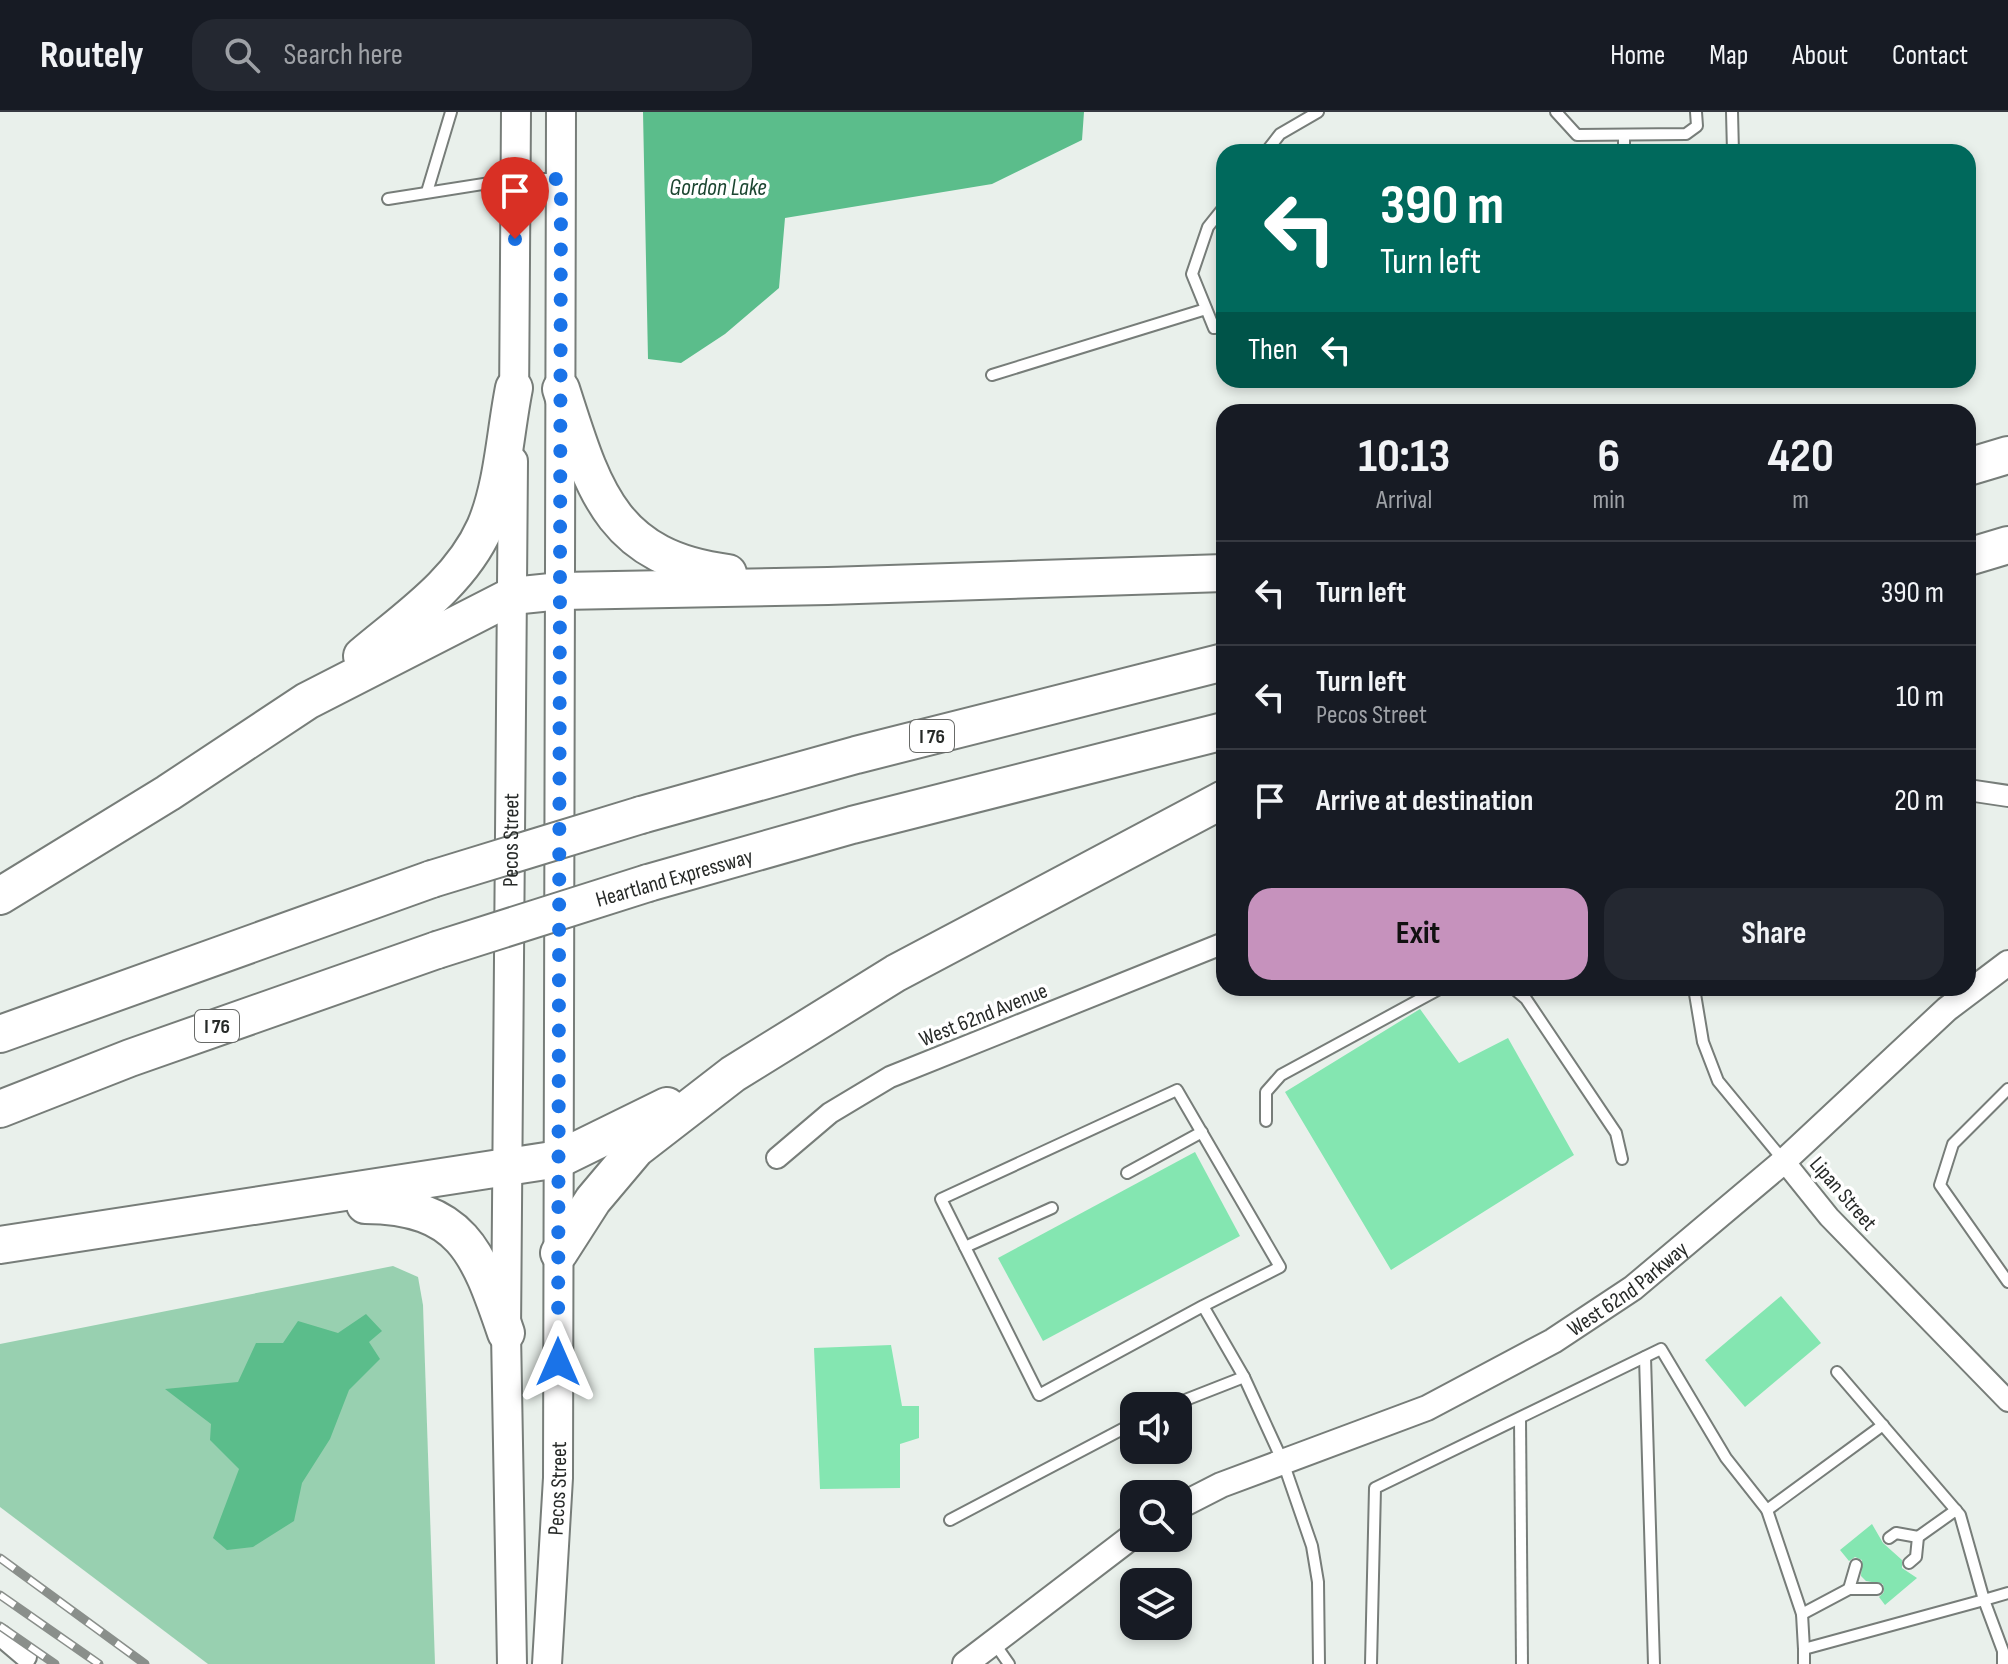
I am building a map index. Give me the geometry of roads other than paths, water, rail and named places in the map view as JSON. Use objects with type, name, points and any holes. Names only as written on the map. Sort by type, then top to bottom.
[{"type":"highway","points":[[0,896],[168,793],[307,701],[431,599],[466,561],[485,526],[494,498],[514,388]]},
{"type":"highway","points":[[561,389],[589,475],[603,502],[641,542],[676,562],[704,570],[828,586]]},
{"type":"highway","points":[[1976,452],[2008,445]]},
{"type":"highway","points":[[1976,465],[2008,455]]},
{"type":"highway","points":[[1976,541],[2008,532]]},
{"type":"highway","points":[[1976,555],[2008,545]]},
{"type":"highway","points":[[307,701],[512,596],[561,591],[1216,573]]},
{"type":"highway","name":"I 76","points":[[0,1034],[432,879],[641,815],[856,755],[1216,664]]},
{"type":"highway","name":"Heartland Expressway","points":[[0,1109],[158,1048],[437,950],[648,883],[852,825],[1216,733]]},
{"type":"highway","points":[[0,1245],[559,1159],[733,1074],[896,973],[1216,803]]},
{"type":"highway","points":[[559,1253],[593,1200],[636,1149],[733,1074]]},
{"type":"highway","points":[[284,1203],[401,1205],[429,1214],[450,1229],[477,1256],[506,1333]]},
{"type":"main road","name":"Pecos Street","points":[[512,1664],[506,1333],[516,112]]},
{"type":"main road","name":"Pecos Street","points":[[551,1655],[558,1478],[561,112]]},
{"type":"street","points":[[1976,791],[2008,796]]},
{"type":"street","name":"West 62nd Avenue","points":[[777,1158],[830,1113],[890,1077],[1216,946]]},
{"type":"street","name":"West 62nd Parkway","points":[[1976,988],[2008,963]]},
{"type":"street","name":"West 62nd Parkway","points":[[1192,1500],[1221,1485],[1427,1408],[1553,1341],[1633,1288],[1784,1161],[1912,1039],[1966,996]]},
{"type":"street","name":"Lipan Street","points":[[1784,1161],[1829,1217],[2008,1401]]},
{"type":"street","points":[[965,1664],[1120,1546]]},
{"type":"street","points":[[0,1635],[26,1657]]},
{"type":"lane","points":[[427,192],[451,112]]},
{"type":"lane","points":[[1272,144],[1280,134],[1318,112]]},
{"type":"lane","points":[[1556,112],[1577,135],[1686,134],[1697,126],[1696,112]]},
{"type":"lane","points":[[1732,112],[1733,144]]},
{"type":"lane","points":[[1624,135],[1624,144]]},
{"type":"lane","points":[[388,199],[515,179],[561,179]]},
{"type":"lane","points":[[1216,217],[1208,227],[1192,274],[1216,328]]},
{"type":"lane","points":[[992,375],[1206,309]]},
{"type":"lane","points":[[1266,1121],[1266,1092],[1281,1075],[1426,996]]},
{"type":"lane","points":[[1522,996],[1616,1133],[1622,1159]]},
{"type":"lane","name":"Lipan Street","points":[[1695,996],[1703,1042],[1718,1081],[1784,1161]]},
{"type":"lane","points":[[2008,1089],[1953,1144],[1940,1185],[2008,1282]]},
{"type":"lane","points":[[1177,1090],[1202,1132],[1280,1267],[1039,1395],[941,1199],[1177,1090]]},
{"type":"lane","points":[[1127,1173],[1202,1132]]},
{"type":"lane","points":[[965,1247],[1052,1208]]},
{"type":"lane","points":[[1203,1306],[1244,1377],[1283,1462],[1317,1563],[1319,1664]]},
{"type":"lane","points":[[1371,1664],[1375,1488],[1661,1349],[1726,1458],[1767,1510],[1802,1614],[1804,1664]]},
{"type":"lane","points":[[1645,1357],[1654,1664]]},
{"type":"lane","points":[[1837,1372],[1956,1510],[2003,1651],[2003,1664]]},
{"type":"lane","points":[[1192,1397],[1244,1377]]},
{"type":"lane","points":[[1520,1418],[1522,1664]]},
{"type":"lane","points":[[1767,1510],[1883,1425]]},
{"type":"lane","points":[[950,1520],[1120,1430]]},
{"type":"lane","points":[[1889,1538],[1896,1533],[1918,1537],[1956,1510]]},
{"type":"lane","points":[[1909,1563],[1916,1557],[1918,1537]]},
{"type":"lane","points":[[1849,1589],[1856,1565]]},
{"type":"lane","points":[[1802,1614],[1849,1589],[1877,1589]]},
{"type":"lane","points":[[1804,1649],[2008,1593]]},
{"type":"lane","points":[[993,1642],[1009,1664]]},
{"type":"water","name":"Gordon Lake","points":[[643,112],[1084,112],[1082,140],[992,184],[785,218],[779,288],[725,334],[681,363],[648,359]]},
{"type":"water","points":[[366,1314],[382,1331],[369,1342],[380,1359],[349,1390],[330,1439],[302,1483],[294,1521],[253,1547],[227,1550],[213,1538],[239,1469],[210,1440],[211,1424],[165,1389],[238,1382],[256,1343],[283,1343],[298,1321],[338,1333]]},
{"type":"railway","points":[[0,1558],[145,1664]]},
{"type":"railway","points":[[0,1595],[99,1664]]},
{"type":"railway","points":[[0,1626],[55,1664]]}]
